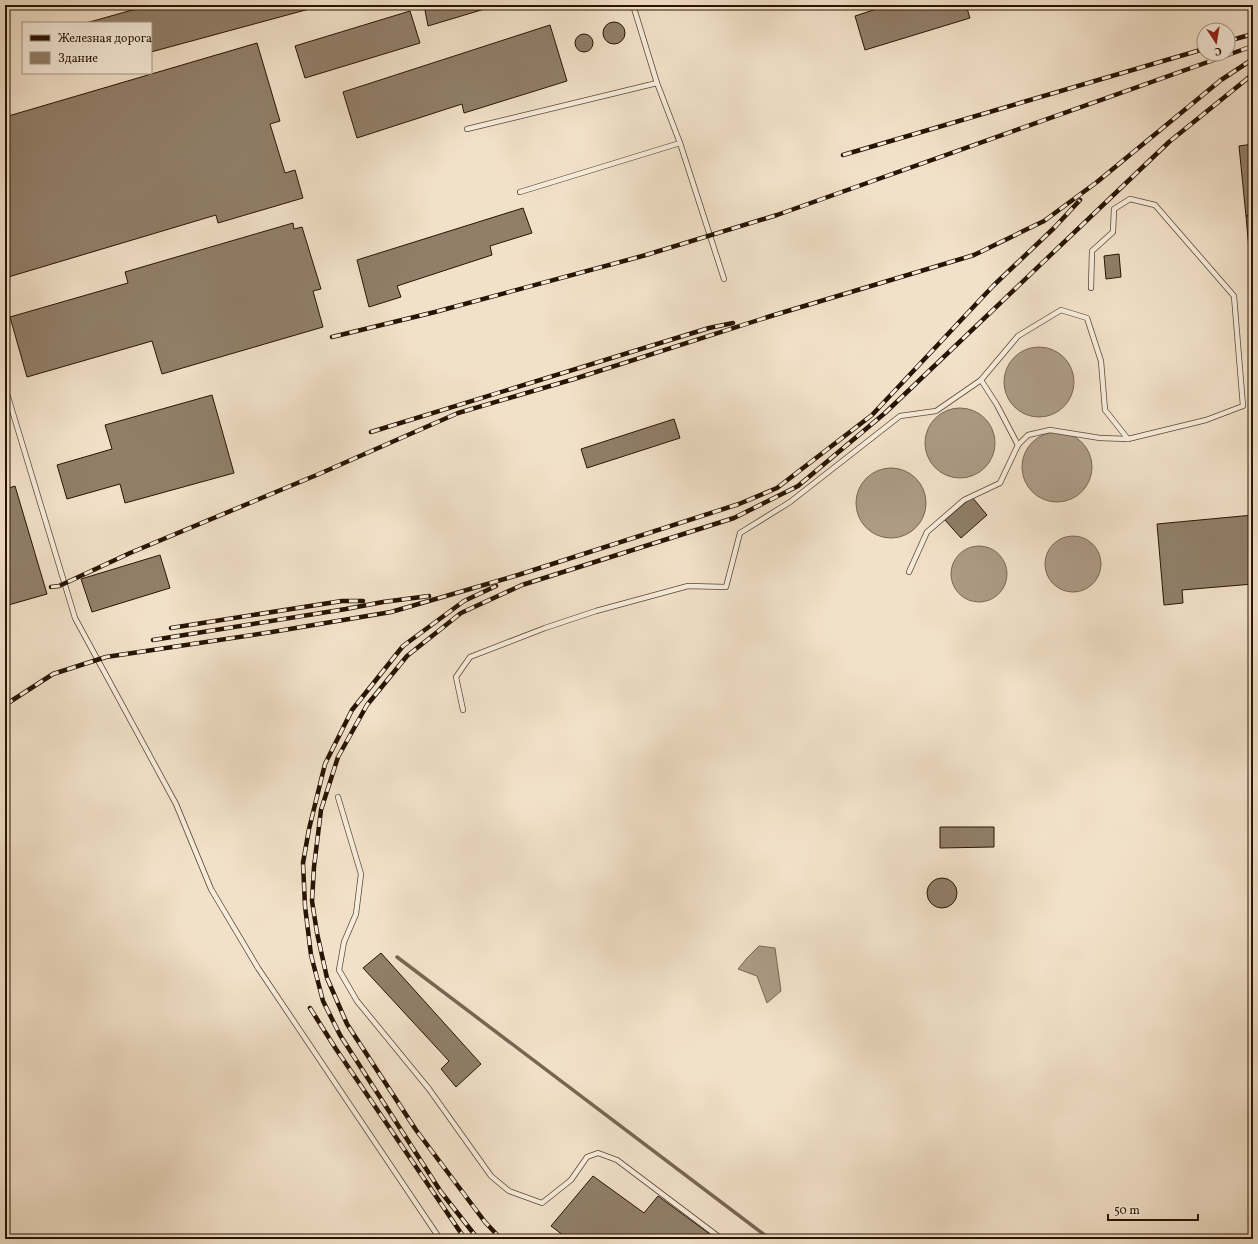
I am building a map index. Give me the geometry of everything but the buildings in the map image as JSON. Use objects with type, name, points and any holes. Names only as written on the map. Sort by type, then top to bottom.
[{"type":"lane","points":[[632,5],[657,83],[680,143],[724,279]]},
{"type":"lane","points":[[467,129],[657,83]]},
{"type":"lane","points":[[520,192],[680,143]]},
{"type":"lane","points":[[910,572],[927,532],[964,500],[1000,484],[1018,445],[1028,435],[1050,430],[1100,438],[1128,439],[1206,420],[1243,406],[1234,296],[1155,204],[1130,199],[1114,210],[1113,232],[1092,251],[1091,288]]},
{"type":"lane","points":[[463,710],[456,677],[470,657],[545,628],[688,586],[726,587],[740,533],[790,502],[900,416],[936,411],[981,380],[1018,336],[1061,310],[1087,318],[1102,361],[1106,410],[1128,439]]},
{"type":"lane","points":[[981,380],[997,405],[1018,445]]},
{"type":"lane","points":[[5,387],[75,618],[176,804],[211,889],[258,968],[440,1239]]},
{"type":"lane","points":[[338,797],[361,874],[356,914],[344,942],[339,970],[357,1001],[429,1089],[491,1176],[509,1191],[542,1203],[571,1180],[587,1157],[598,1153],[617,1160],[719,1237],[719,1239]]},
{"type":"shaded area","points":[[1032,347],[1046,347],[1059,353],[1068,362],[1074,375],[1072,395],[1064,407],[1046,417],[1032,417],[1019,411],[1010,402],[1004,389],[1004,375],[1010,362],[1019,353]]},
{"type":"shaded area","points":[[953,408],[967,408],[980,414],[989,423],[995,436],[993,456],[985,468],[967,478],[953,478],[940,472],[931,463],[925,450],[925,436],[931,423],[940,414]]},
{"type":"shaded area","points":[[1050,432],[1064,432],[1077,438],[1086,447],[1092,460],[1090,480],[1082,492],[1064,502],[1050,502],[1037,496],[1028,487],[1022,474],[1022,460],[1028,447],[1037,438]]},
{"type":"shaded area","points":[[884,468],[898,468],[911,474],[920,483],[926,496],[924,516],[916,528],[898,538],[884,538],[871,532],[862,523],[856,510],[856,496],[862,483],[871,474]]},
{"type":"shaded area","points":[[1073,536],[1084,538],[1093,544],[1099,553],[1101,564],[1099,575],[1093,584],[1084,590],[1073,592],[1062,590],[1053,584],[1047,575],[1045,564],[1047,553],[1053,544],[1062,538]]},
{"type":"shaded area","points":[[979,546],[990,548],[999,554],[1005,563],[1007,574],[1005,585],[999,594],[990,600],[979,602],[968,600],[959,594],[953,585],[951,574],[953,563],[959,554],[968,548]]},
{"type":"shaded area","points":[[759,946],[775,948],[781,991],[767,1003],[757,976],[738,969]]},
{"type":"waterway","points":[[397,957],[770,1239]]},
{"type":"railway","points":[[1236,39],[1253,34]]},
{"type":"railway","points":[[332,337],[435,312],[646,255],[777,215],[1253,46]]},
{"type":"railway","points":[[843,155],[1196,51]]},
{"type":"railway","points":[[51,587],[59,586],[130,553],[319,474],[458,413],[574,379],[771,316],[974,255],[1044,221],[1097,182],[1221,80],[1253,59]]},
{"type":"railway","points":[[501,1239],[485,1222],[416,1130],[347,1024],[327,978],[317,933],[312,901],[314,867],[321,810],[338,757],[367,705],[407,656],[461,613],[522,585],[734,518],[798,486],[885,413],[1169,142],[1253,74]]},
{"type":"railway","points":[[5,705],[53,674],[106,657],[391,612],[518,575],[739,504],[777,488],[872,415],[993,286],[1054,228],[1080,200]]},
{"type":"railway","points":[[371,432],[709,328],[733,323]]},
{"type":"railway","points":[[478,1239],[441,1192],[340,1035],[323,1001],[311,955],[305,906],[303,863],[309,829],[325,764],[352,710],[403,646],[464,601],[496,586]]},
{"type":"railway","points":[[153,640],[383,602],[429,596]]},
{"type":"railway","points":[[171,628],[342,601],[363,601]]},
{"type":"railway","points":[[310,1008],[336,1049],[465,1239]]}]
